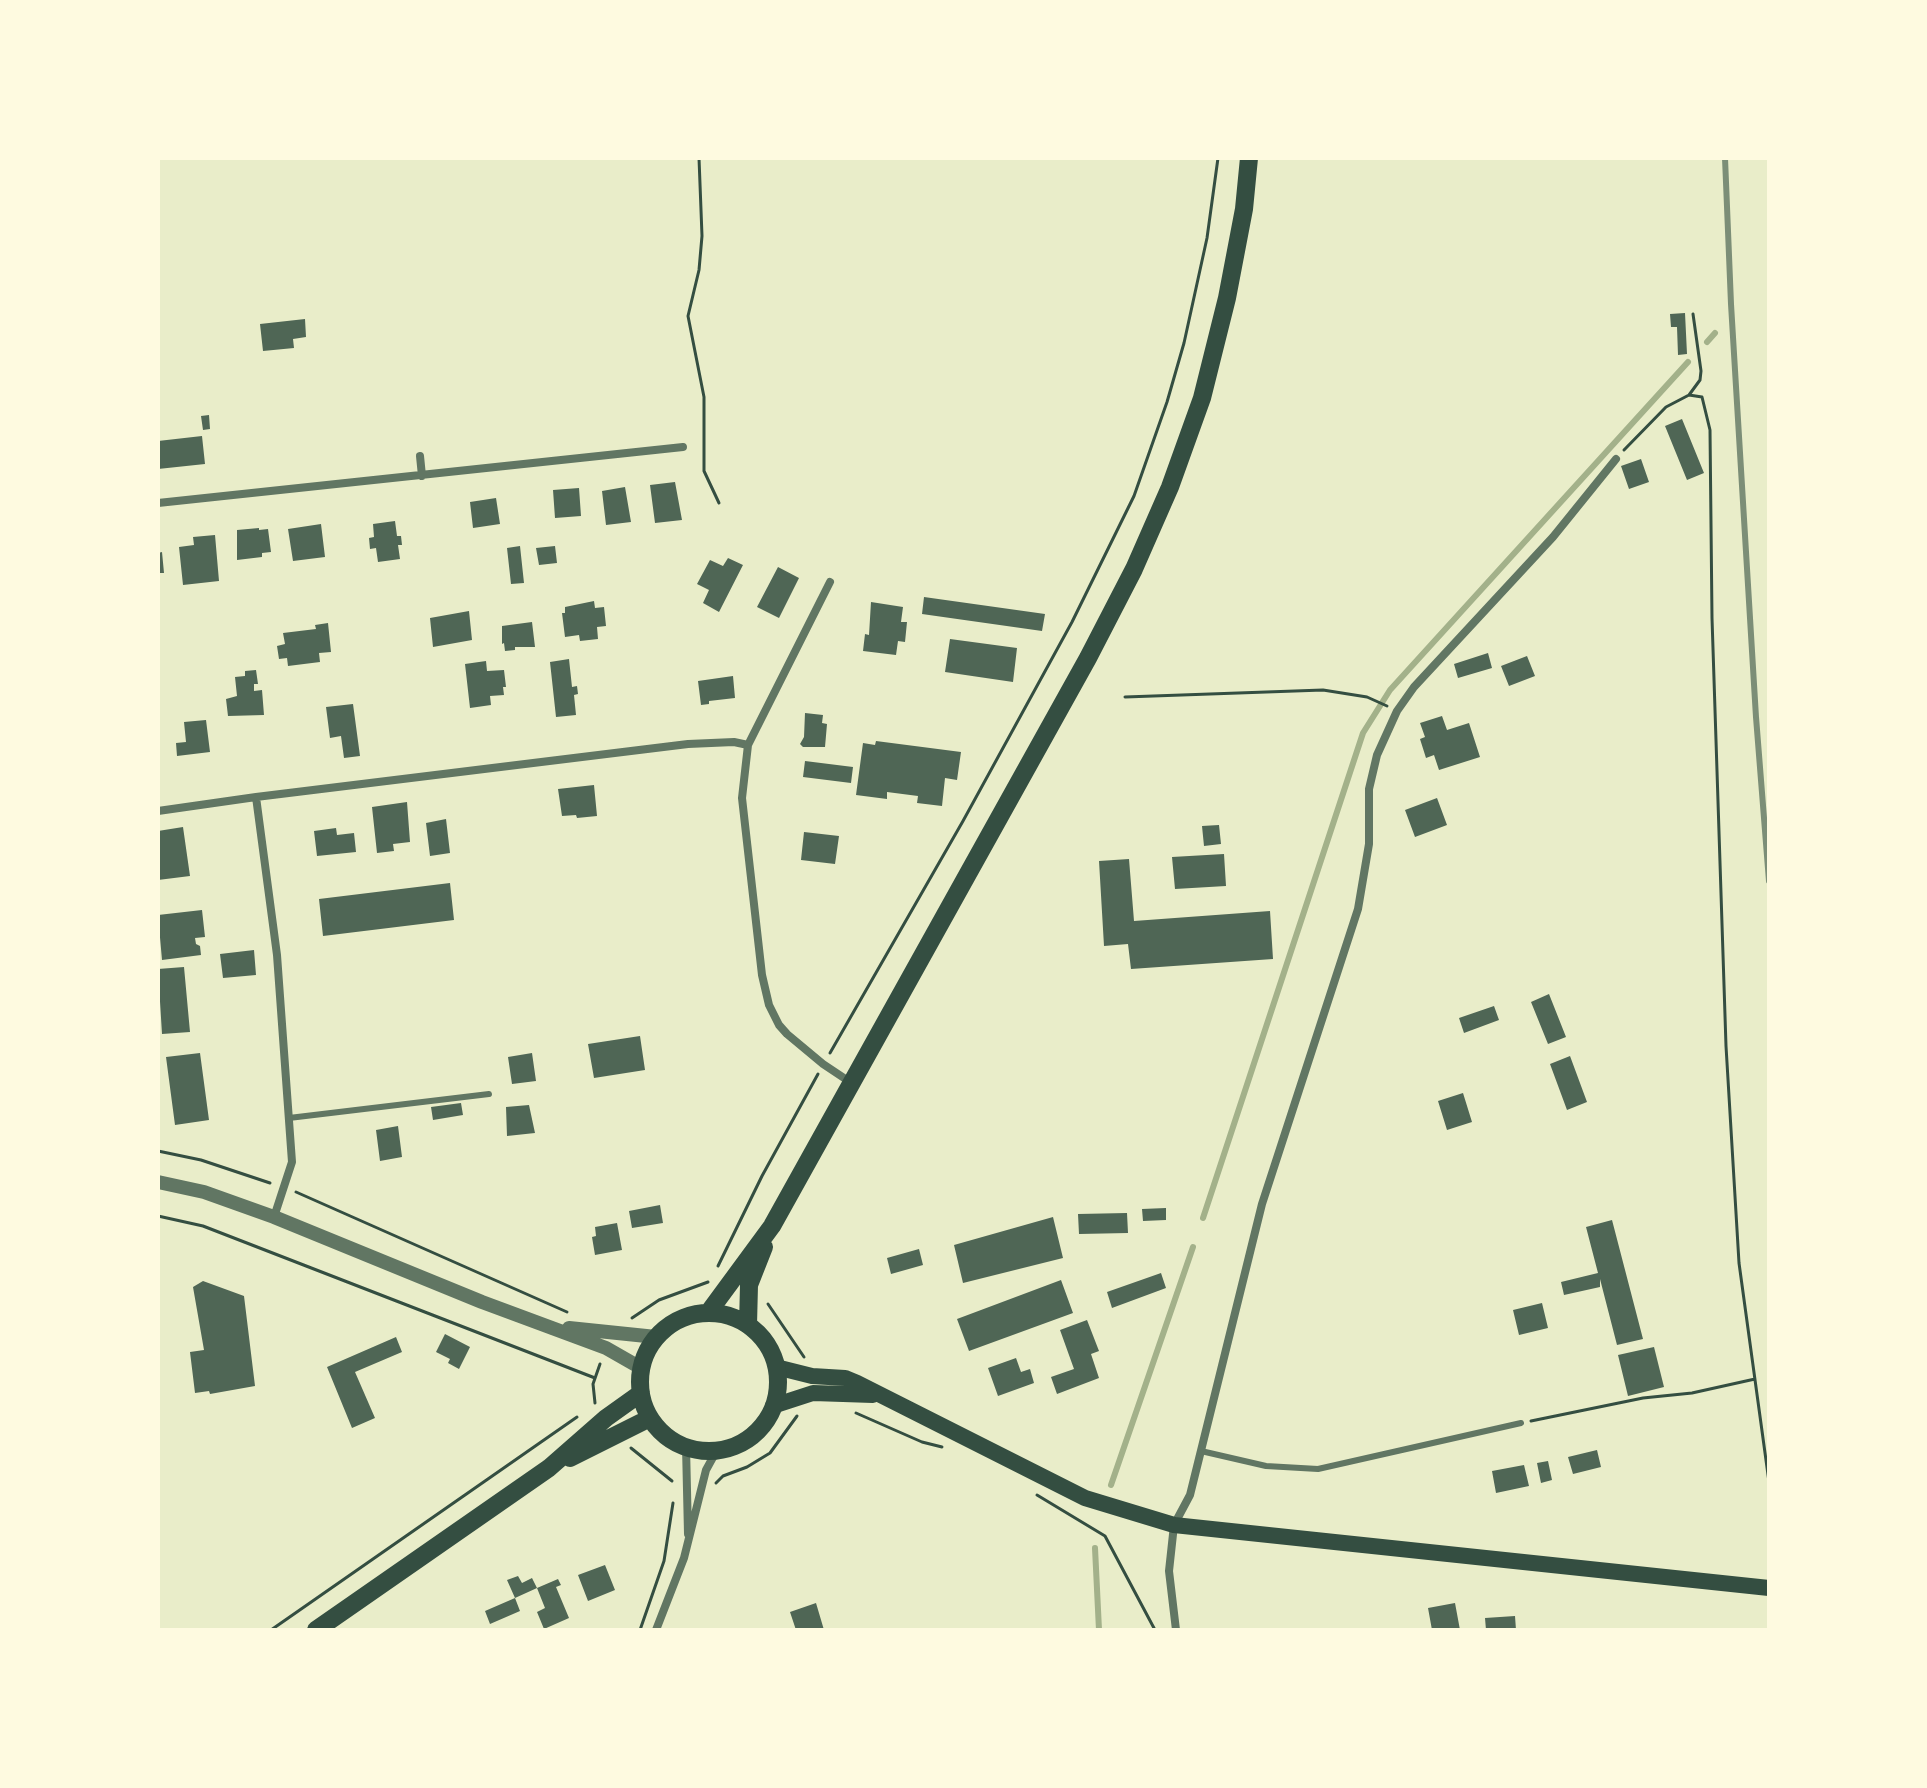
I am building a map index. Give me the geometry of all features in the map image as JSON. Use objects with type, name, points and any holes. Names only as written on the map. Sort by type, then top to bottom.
[{"type":"highway","points":[[708,1313],[772,1226],[1093,648],[1158,515],[1202,398],[1218,338],[1240,231],[1249,158]]},
{"type":"highway","points":[[748,1325],[749,1285],[772,1226]]},
{"type":"highway","points":[[708,1313],[732,1317],[748,1325],[766,1344],[776,1367],[777,1386],[773,1406],[763,1424],[737,1444],[717,1450],[686,1446],[666,1435],[650,1418],[641,1393],[641,1368],[656,1337],[679,1319],[708,1313]]},
{"type":"highway","points":[[316,1630],[549,1468],[606,1418],[641,1393]]},
{"type":"highway","points":[[549,1468],[650,1418]]},
{"type":"main road","points":[[776,1367],[812,1376],[845,1378],[1085,1498],[1174,1525],[1769,1588]]},
{"type":"main road","points":[[773,1406],[813,1393],[879,1396]]},
{"type":"street","points":[[158,503],[683,447]]},
{"type":"street","points":[[420,456],[422,476]]},
{"type":"street","points":[[1176,1630],[1169,1571],[1174,1525],[1190,1495],[1262,1204],[1358,909],[1369,844],[1369,789],[1377,755],[1397,711],[1414,687],[1553,537],[1616,459]]},
{"type":"street","points":[[830,582],[748,745],[743,811],[766,995],[779,1025],[787,1034],[852,1083]]},
{"type":"street","points":[[158,811],[688,744],[734,742],[748,745]]},
{"type":"street","points":[[256,797],[277,955],[292,1162],[274,1217]]},
{"type":"street","points":[[158,1182],[204,1192],[274,1217],[482,1302],[606,1348],[641,1368]]},
{"type":"street","points":[[551,1326],[656,1337]]},
{"type":"street","points":[[686,1446],[688,1536]]},
{"type":"street","points":[[656,1630],[680,1571],[706,1470],[717,1450]]},
{"type":"lane","points":[[289,1118],[489,1094]]},
{"type":"lane","points":[[1201,1451],[1266,1466],[1318,1469],[1521,1423]]},
{"type":"path","points":[[699,158],[702,236],[699,270],[688,316],[704,397],[704,471],[719,503]]},
{"type":"path","points":[[828,1057],[1046,670],[1134,496],[1184,343],[1207,238],[1218,158]]},
{"type":"path","points":[[1616,459],[1655,417],[1666,407],[1689,395],[1700,380],[1693,314]]},
{"type":"path","points":[[1689,395],[1702,397],[1710,430],[1712,618],[1726,1046],[1739,1263],[1769,1482]]},
{"type":"path","points":[[1125,697],[1323,690],[1357,695],[1390,707]]},
{"type":"path","points":[[717,1269],[762,1176],[818,1074]]},
{"type":"path","points":[[158,1151],[201,1160],[285,1188],[572,1314]]},
{"type":"path","points":[[158,1216],[203,1226],[595,1378]]},
{"type":"path","points":[[626,1320],[659,1300],[708,1282]]},
{"type":"path","points":[[768,1303],[810,1366]]},
{"type":"path","points":[[600,1410],[595,1403],[595,1378],[603,1357]]},
{"type":"path","points":[[1521,1423],[1755,1379]]},
{"type":"path","points":[[588,1409],[595,1403]]},
{"type":"path","points":[[711,1489],[723,1476],[747,1467],[770,1453],[805,1411]]},
{"type":"path","points":[[854,1412],[922,1442],[948,1449]]},
{"type":"path","points":[[271,1630],[581,1415]]},
{"type":"path","points":[[622,1441],[675,1483]]},
{"type":"path","points":[[1034,1493],[1105,1536],[1118,1555],[1155,1630]]},
{"type":"path","points":[[640,1630],[664,1561],[674,1494]]},
{"type":"building","points":[[1685,313],[1687,354],[1678,355],[1677,327],[1671,327],[1670,314]]},
{"type":"building","points":[[305,319],[306,337],[293,339],[294,348],[263,351],[260,324]]},
{"type":"building","points":[[209,415],[210,429],[203,430],[201,416]]},
{"type":"building","points":[[1682,419],[1704,473],[1687,480],[1665,426]]},
{"type":"building","points":[[202,436],[205,464],[158,469],[158,441]]},
{"type":"building","points":[[1641,459],[1649,482],[1629,489],[1621,466]]},
{"type":"building","points":[[675,482],[682,520],[655,523],[650,485]]},
{"type":"building","points":[[625,487],[631,522],[606,525],[602,491]]},
{"type":"building","points":[[579,488],[581,516],[555,518],[553,490]]},
{"type":"building","points":[[496,498],[500,524],[473,528],[470,502]]},
{"type":"building","points":[[395,521],[397,536],[401,536],[402,545],[398,545],[400,559],[378,562],[376,548],[370,549],[369,538],[374,537],[373,524]]},
{"type":"building","points":[[321,524],[325,557],[293,561],[288,529]]},
{"type":"building","points":[[268,529],[271,552],[262,553],[262,557],[237,560],[237,530]]},
{"type":"building","points":[[215,535],[219,581],[183,585],[179,547],[194,545],[193,537]]},
{"type":"building","points":[[520,546],[524,583],[511,584],[507,548]]},
{"type":"building","points":[[555,546],[557,563],[539,565],[536,548]]},
{"type":"building","points":[[162,552],[164,573],[158,573],[158,553]]},
{"type":"building","points":[[728,558],[743,565],[719,612],[703,603],[709,590],[697,584],[710,560],[723,566]]},
{"type":"building","points":[[778,567],[799,578],[779,618],[757,607]]},
{"type":"building","points":[[924,597],[1045,614],[1042,631],[922,614]]},
{"type":"building","points":[[594,601],[595,608],[604,607],[606,626],[597,627],[598,639],[580,641],[579,635],[565,637],[562,613],[565,613],[565,607]]},
{"type":"building","points":[[871,602],[903,607],[901,622],[907,622],[905,642],[898,641],[896,655],[863,651],[865,634],[869,635]]},
{"type":"building","points":[[469,611],[472,640],[433,647],[430,618]]},
{"type":"building","points":[[532,622],[535,647],[515,647],[515,650],[505,651],[502,626]]},
{"type":"building","points":[[328,623],[331,652],[319,653],[320,662],[288,666],[287,658],[279,659],[277,646],[285,644],[283,633],[316,629],[315,625]]},
{"type":"building","points":[[950,639],[1017,648],[1013,682],[945,672]]},
{"type":"building","points":[[1488,653],[1492,668],[1458,678],[1454,664]]},
{"type":"building","points":[[1527,656],[1535,676],[1509,686],[1501,666]]},
{"type":"building","points":[[569,659],[572,687],[577,686],[578,694],[574,695],[576,715],[556,717],[550,662]]},
{"type":"building","points":[[486,661],[487,671],[504,670],[504,695],[490,696],[491,705],[470,708],[465,664]]},
{"type":"building","points":[[256,670],[258,684],[254,684],[254,691],[262,690],[264,715],[228,716],[226,699],[237,696],[235,677],[245,676],[245,671]]},
{"type":"building","points":[[733,676],[735,698],[701,705],[698,681]]},
{"type":"building","points":[[353,704],[360,756],[344,758],[341,736],[330,738],[326,707]]},
{"type":"building","points":[[805,713],[823,715],[822,723],[827,724],[825,747],[803,747],[800,744],[804,737]]},
{"type":"building","points":[[1442,716],[1447,730],[1469,723],[1480,757],[1439,770],[1434,755],[1426,758],[1420,739],[1425,737],[1420,723]]},
{"type":"building","points":[[206,720],[210,752],[177,756],[176,743],[186,742],[184,722]]},
{"type":"building","points":[[876,741],[961,752],[957,780],[945,778],[942,806],[917,803],[918,796],[887,792],[887,799],[856,795],[863,743],[875,745]]},
{"type":"building","points":[[805,761],[853,767],[851,783],[803,777]]},
{"type":"building","points":[[594,785],[597,816],[562,816],[558,789]]},
{"type":"building","points":[[1437,798],[1447,825],[1415,837],[1405,810]]},
{"type":"building","points":[[407,802],[410,842],[393,844],[394,851],[377,853],[372,807]]},
{"type":"building","points":[[446,819],[450,853],[430,856],[426,823]]},
{"type":"building","points":[[1219,825],[1221,844],[1204,846],[1202,826]]},
{"type":"building","points":[[183,827],[190,876],[158,880],[158,831]]},
{"type":"building","points":[[336,828],[337,835],[354,833],[356,852],[317,856],[314,831]]},
{"type":"building","points":[[804,832],[839,836],[835,864],[801,860]]},
{"type":"building","points":[[1224,854],[1226,886],[1175,889],[1172,857]]},
{"type":"building","points":[[1129,859],[1134,921],[1270,911],[1273,959],[1131,969],[1128,944],[1104,946],[1099,861]]},
{"type":"building","points":[[450,883],[454,920],[323,936],[319,899]]},
{"type":"building","points":[[202,910],[205,937],[195,938],[201,955],[162,960],[158,915]]},
{"type":"building","points":[[254,950],[256,975],[223,978],[220,954]]},
{"type":"building","points":[[184,967],[190,1032],[162,1034],[158,969]]},
{"type":"building","points":[[1549,994],[1566,1037],[1548,1044],[1531,1002]]},
{"type":"building","points":[[1494,1006],[1499,1020],[1464,1033],[1459,1018]]},
{"type":"building","points":[[640,1036],[645,1070],[594,1078],[588,1044]]},
{"type":"building","points":[[200,1053],[209,1120],[175,1125],[166,1057]]},
{"type":"building","points":[[532,1053],[536,1081],[512,1084],[508,1057]]},
{"type":"building","points":[[1570,1056],[1587,1102],[1567,1110],[1550,1064]]},
{"type":"building","points":[[1463,1093],[1472,1122],[1447,1130],[1438,1101]]},
{"type":"building","points":[[461,1103],[463,1115],[433,1120],[431,1107]]},
{"type":"building","points":[[529,1105],[535,1133],[507,1136],[506,1107]]},
{"type":"building","points":[[398,1126],[402,1157],[380,1161],[376,1130]]},
{"type":"building","points":[[660,1205],[663,1223],[632,1228],[629,1211]]},
{"type":"building","points":[[1166,1208],[1166,1220],[1143,1221],[1142,1209]]},
{"type":"building","points":[[1127,1213],[1128,1233],[1079,1234],[1078,1214]]},
{"type":"building","points":[[1053,1217],[1063,1258],[963,1283],[954,1245]]},
{"type":"building","points":[[1612,1220],[1643,1339],[1617,1345],[1600,1279],[1600,1287],[1564,1295],[1561,1282],[1598,1273],[1586,1227]]},
{"type":"building","points":[[617,1223],[622,1250],[595,1255],[592,1237],[596,1236],[595,1227]]},
{"type":"building","points":[[919,1249],[923,1265],[891,1274],[887,1258]]},
{"type":"building","points":[[1161,1273],[1166,1288],[1112,1308],[1107,1292]]},
{"type":"building","points":[[1061,1280],[1073,1313],[969,1351],[957,1319]]},
{"type":"building","points":[[203,1281],[244,1296],[255,1386],[210,1394],[209,1391],[195,1393],[190,1352],[204,1350],[193,1287]]},
{"type":"building","points":[[1542,1303],[1548,1328],[1519,1335],[1513,1310]]},
{"type":"building","points":[[1087,1320],[1099,1351],[1091,1354],[1099,1378],[1057,1394],[1051,1377],[1074,1369],[1060,1330]]},
{"type":"building","points":[[445,1334],[470,1347],[459,1369],[448,1363],[450,1359],[436,1352]]},
{"type":"building","points":[[396,1337],[402,1352],[355,1372],[375,1418],[352,1428],[327,1367]]},
{"type":"building","points":[[1654,1347],[1664,1387],[1628,1396],[1618,1355]]},
{"type":"building","points":[[1016,1358],[1021,1372],[1030,1369],[1034,1383],[998,1396],[988,1368]]},
{"type":"building","points":[[1597,1450],[1601,1467],[1573,1474],[1568,1457]]},
{"type":"building","points":[[1548,1461],[1552,1480],[1541,1483],[1537,1463]]},
{"type":"building","points":[[1524,1465],[1529,1486],[1496,1493],[1492,1471]]},
{"type":"building","points":[[605,1565],[615,1590],[588,1601],[578,1575]]},
{"type":"building","points":[[518,1576],[522,1583],[532,1578],[537,1588],[515,1598],[507,1580]]},
{"type":"building","points":[[558,1579],[561,1585],[556,1587],[569,1618],[544,1629],[537,1612],[545,1608],[537,1588]]},
{"type":"building","points":[[515,1598],[520,1611],[490,1624],[485,1611]]},
{"type":"building","points":[[816,1603],[824,1630],[796,1630],[790,1612]]},
{"type":"building","points":[[1455,1603],[1460,1630],[1432,1630],[1428,1608]]},
{"type":"building","points":[[1515,1616],[1516,1630],[1486,1630],[1485,1618]]},
{"type":"waterway","points":[[1707,342],[1715,333]]},
{"type":"waterway","points":[[1203,1218],[1363,733],[1390,690],[1688,362]]},
{"type":"waterway","points":[[1111,1485],[1193,1247]]},
{"type":"waterway","points":[[1095,1548],[1099,1630]]},
{"type":"railway","points":[[1725,158],[1756,717],[1769,881]]}]
